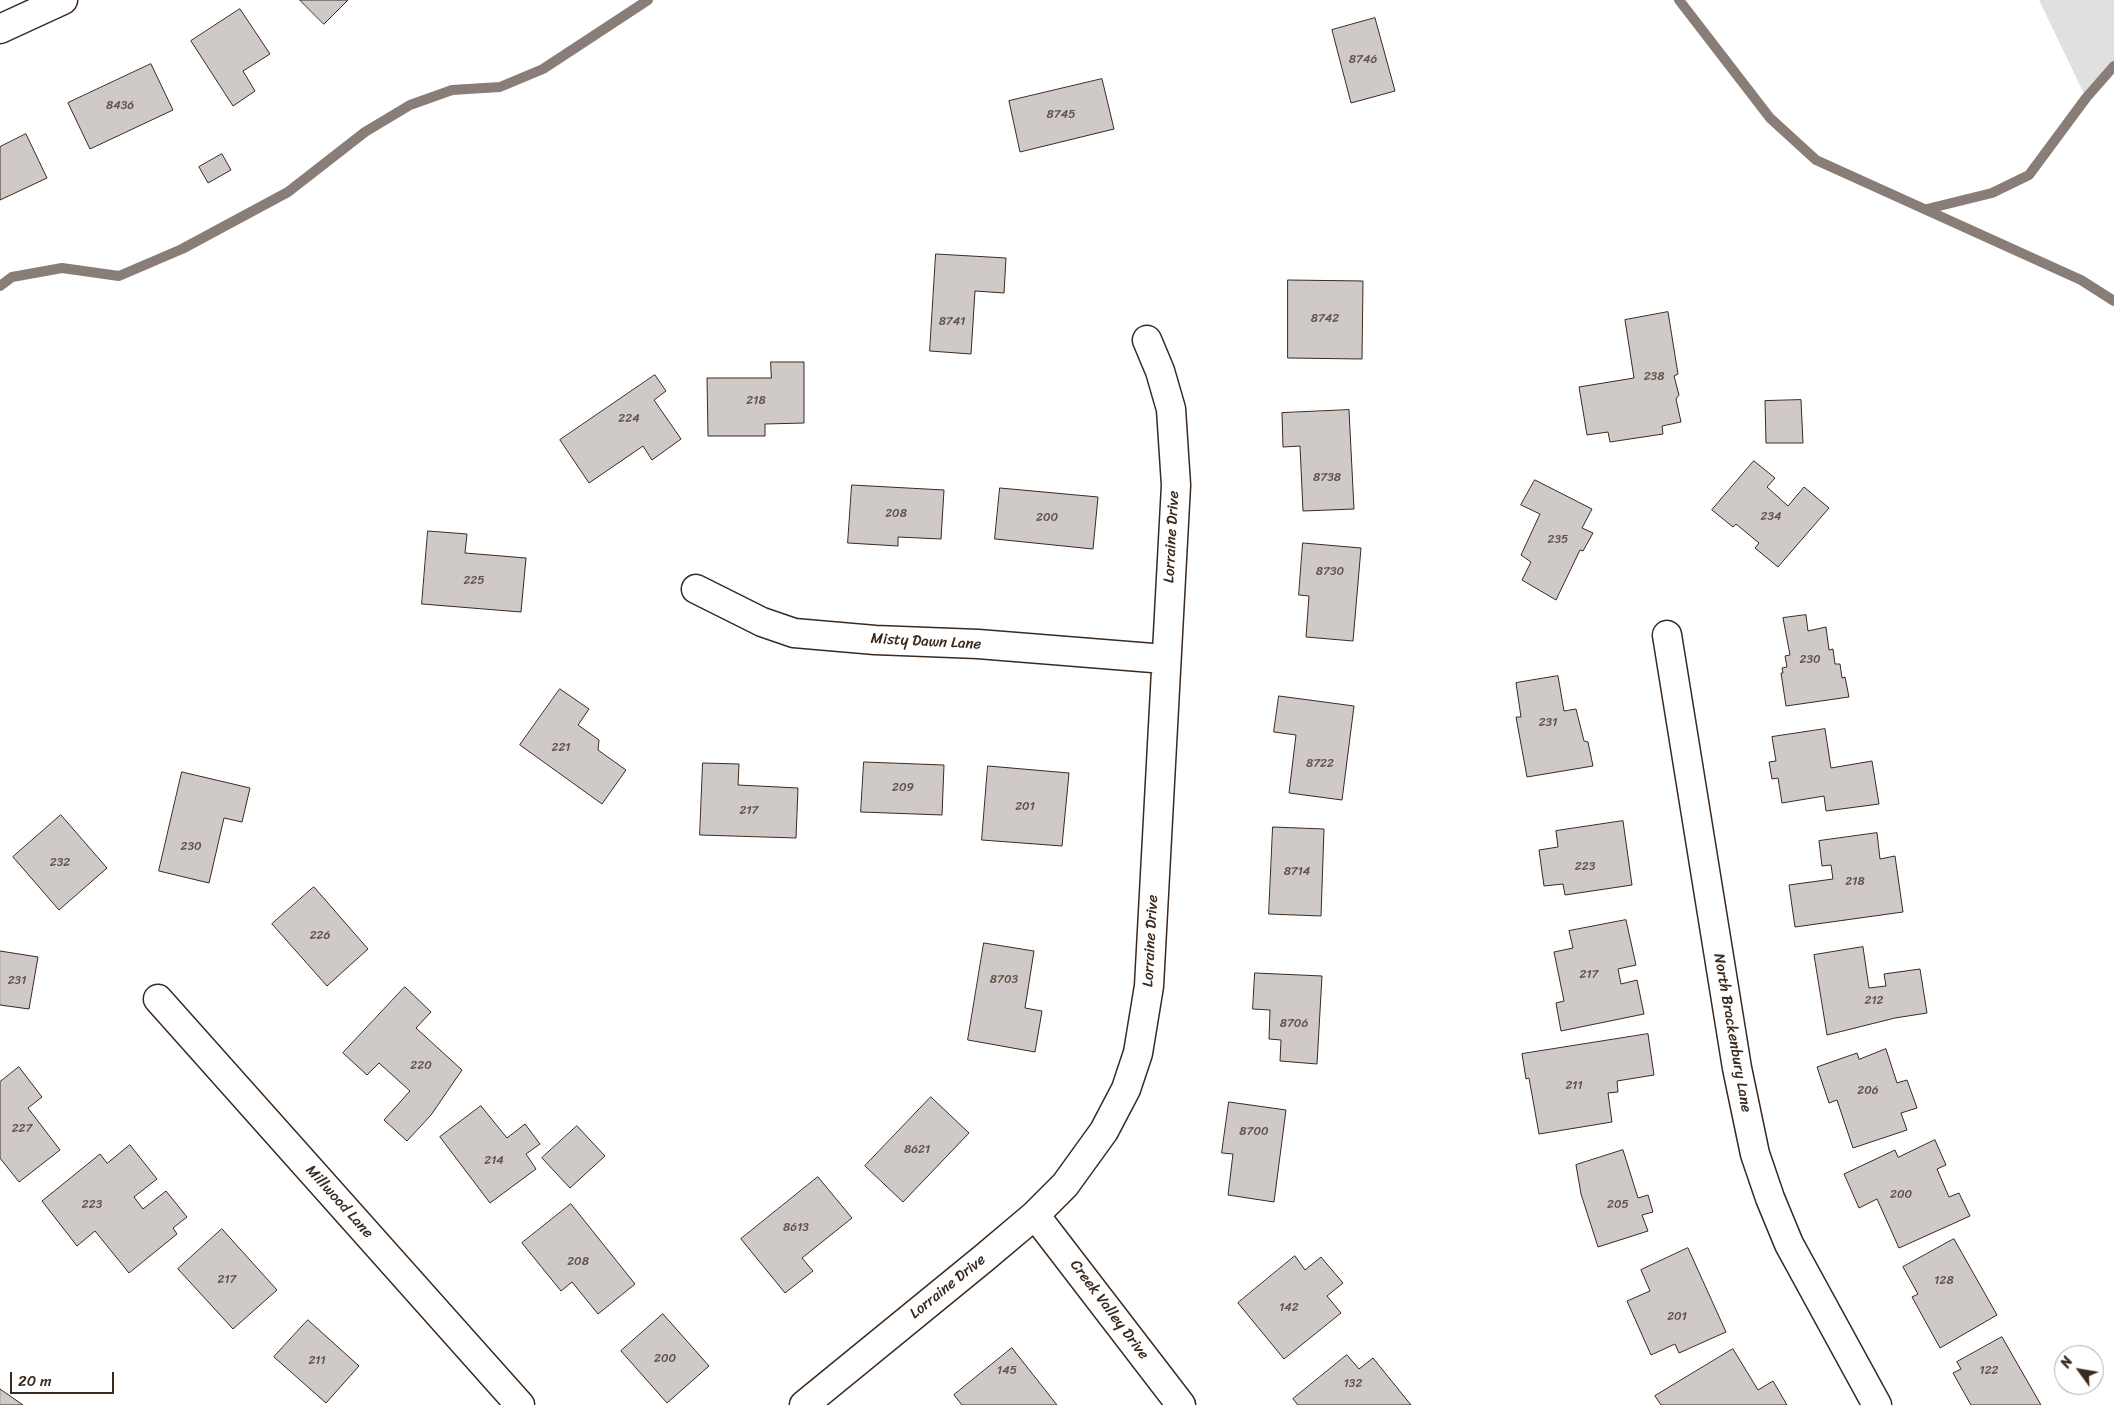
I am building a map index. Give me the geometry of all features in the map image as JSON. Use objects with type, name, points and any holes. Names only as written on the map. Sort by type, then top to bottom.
[{"type":"street","points":[[0,29],[63,0]]},
{"type":"street","name":"Lorraine Drive","points":[[804,1405],[1035,1215],[1065,1185],[1104,1131],[1126,1089],[1138,1053],[1149,986],[1165,659],[1176,485],[1171,409],[1160,371],[1147,340]]},
{"type":"street","name":"Misty Dawn Lane","points":[[696,589],[762,622],[794,633],[875,640],[978,644],[1165,659]]},
{"type":"street","name":"North Brackenbury Lane","points":[[1668,635],[1737,1068],[1755,1154],[1770,1198],[1789,1244],[1877,1405]]},
{"type":"street","name":"Millwood Lane","points":[[158,999],[520,1405]]},
{"type":"street","name":"Creek Valley Drive","points":[[1035,1215],[1181,1405]]},
{"type":"shaded area","points":[[2039,0],[2114,0],[2114,66],[2086,98]]},
{"type":"building","points":[[300,0],[348,0],[324,24]]},
{"type":"building","points":[[240,9],[270,54],[243,71],[255,91],[233,106],[191,41]]},
{"type":"building","points":[[1375,18],[1395,91],[1351,103],[1332,30]]},
{"type":"building","points":[[151,64],[173,110],[90,149],[68,103]]},
{"type":"building","points":[[1102,79],[1114,129],[1020,152],[1009,101]]},
{"type":"building","points":[[26,134],[47,178],[0,200],[0,147]]},
{"type":"building","points":[[222,154],[231,170],[208,183],[199,167]]},
{"type":"building","points":[[936,254],[1006,258],[1004,293],[975,291],[971,354],[930,351]]},
{"type":"building","points":[[1288,280],[1363,281],[1362,359],[1288,358]]},
{"type":"building","points":[[1668,312],[1678,374],[1674,376],[1679,395],[1676,399],[1681,422],[1662,426],[1663,434],[1610,442],[1608,432],[1587,435],[1579,387],[1634,378],[1625,320]]},
{"type":"building","points":[[771,362],[804,362],[804,423],[765,424],[765,436],[708,436],[707,378],[771,378]]},
{"type":"building","points":[[655,375],[666,391],[654,400],[681,439],[652,460],[643,446],[589,483],[560,440]]},
{"type":"building","points":[[1801,400],[1803,443],[1766,443],[1765,401]]},
{"type":"building","points":[[1349,410],[1354,509],[1303,511],[1300,446],[1283,447],[1282,413]]},
{"type":"building","points":[[1754,461],[1775,478],[1767,487],[1788,506],[1804,487],[1829,508],[1778,567],[1755,548],[1759,543],[1736,524],[1733,527],[1712,510]]},
{"type":"building","points":[[1535,480],[1592,509],[1582,528],[1593,533],[1583,551],[1580,550],[1556,600],[1522,580],[1531,562],[1521,555],[1540,514],[1521,505]]},
{"type":"building","points":[[852,485],[944,490],[941,539],[898,537],[898,546],[848,543]]},
{"type":"building","points":[[1000,488],[1098,497],[1093,549],[995,539]]},
{"type":"building","points":[[428,531],[467,534],[465,553],[526,558],[521,612],[422,604]]},
{"type":"building","points":[[1303,543],[1361,548],[1353,641],[1306,637],[1309,596],[1299,595]]},
{"type":"building","points":[[1806,615],[1808,631],[1826,627],[1829,650],[1833,649],[1835,664],[1840,664],[1842,678],[1845,677],[1849,697],[1786,706],[1781,673],[1783,673],[1782,668],[1787,667],[1785,656],[1790,655],[1783,618]]},
{"type":"building","points":[[1558,676],[1564,711],[1576,709],[1584,741],[1588,742],[1593,766],[1527,777],[1516,717],[1521,717],[1516,683]]},
{"type":"building","points":[[560,689],[589,709],[578,725],[599,740],[598,750],[626,770],[602,804],[520,745]]},
{"type":"building","points":[[1279,696],[1354,706],[1342,800],[1289,793],[1296,735],[1274,732]]},
{"type":"building","points":[[1825,729],[1831,768],[1872,761],[1879,804],[1826,811],[1824,796],[1782,803],[1778,778],[1772,779],[1769,762],[1776,761],[1772,737]]},
{"type":"building","points":[[864,762],[944,765],[942,815],[861,812]]},
{"type":"building","points":[[703,763],[739,764],[738,785],[798,788],[796,838],[700,835]]},
{"type":"building","points":[[988,766],[1069,773],[1062,846],[982,840]]},
{"type":"building","points":[[182,772],[250,788],[242,822],[224,818],[209,883],[159,871]]},
{"type":"building","points":[[61,815],[107,868],[59,910],[13,857]]},
{"type":"building","points":[[1623,821],[1632,885],[1565,895],[1563,884],[1544,886],[1539,850],[1558,847],[1556,831]]},
{"type":"building","points":[[1273,827],[1324,829],[1321,916],[1269,914]]},
{"type":"building","points":[[1877,833],[1880,859],[1895,856],[1903,912],[1795,927],[1789,885],[1833,879],[1831,865],[1822,866],[1819,841]]},
{"type":"building","points":[[314,887],[368,949],[327,986],[272,924]]},
{"type":"building","points":[[1626,920],[1636,965],[1618,969],[1621,984],[1637,980],[1644,1014],[1561,1031],[1556,1003],[1564,1001],[1554,952],[1573,948],[1569,931]]},
{"type":"building","points":[[984,943],[1034,951],[1025,1008],[1042,1011],[1035,1052],[968,1040]]},
{"type":"building","points":[[1863,947],[1869,988],[1886,986],[1884,974],[1920,969],[1927,1013],[1895,1018],[1827,1035],[1814,955]]},
{"type":"building","points":[[0,951],[38,957],[29,1009],[0,1005]]},
{"type":"building","points":[[1255,973],[1322,976],[1317,1064],[1280,1061],[1281,1040],[1269,1039],[1270,1010],[1253,1009]]},
{"type":"building","points":[[405,987],[431,1012],[416,1028],[462,1070],[431,1115],[407,1141],[384,1120],[410,1091],[379,1063],[367,1075],[343,1053]]},
{"type":"building","points":[[1648,1034],[1654,1075],[1617,1081],[1618,1092],[1608,1093],[1612,1122],[1539,1134],[1529,1078],[1526,1079],[1522,1054]]},
{"type":"building","points":[[1886,1049],[1897,1083],[1907,1080],[1917,1108],[1901,1113],[1907,1130],[1853,1148],[1837,1100],[1829,1103],[1817,1067],[1857,1053],[1859,1059]]},
{"type":"building","points":[[19,1067],[42,1097],[28,1108],[60,1150],[19,1182],[0,1158],[0,1082]]},
{"type":"building","points":[[931,1097],[969,1133],[903,1202],[865,1166]]},
{"type":"building","points":[[1229,1102],[1286,1110],[1274,1202],[1228,1195],[1233,1154],[1222,1153]]},
{"type":"building","points":[[481,1106],[507,1138],[525,1124],[540,1144],[526,1154],[536,1169],[490,1203],[440,1137]]},
{"type":"building","points":[[577,1126],[605,1156],[570,1188],[542,1158]]},
{"type":"building","points":[[1935,1140],[1946,1165],[1937,1169],[1949,1197],[1959,1193],[1970,1216],[1899,1248],[1877,1199],[1859,1208],[1844,1174],[1895,1150],[1898,1157]]},
{"type":"building","points":[[130,1145],[157,1179],[134,1197],[143,1209],[166,1191],[187,1217],[173,1228],[177,1234],[129,1273],[95,1231],[77,1246],[42,1201],[100,1154],[107,1163]]},
{"type":"building","points":[[1623,1150],[1638,1198],[1648,1195],[1653,1212],[1642,1215],[1648,1231],[1598,1247],[1581,1194],[1576,1165]]},
{"type":"building","points":[[818,1177],[852,1218],[802,1258],[813,1271],[785,1293],[741,1239]]},
{"type":"building","points":[[571,1204],[635,1284],[598,1314],[572,1282],[561,1291],[522,1243]]},
{"type":"building","points":[[222,1229],[277,1290],[233,1329],[178,1269]]},
{"type":"building","points":[[1954,1239],[1997,1315],[1940,1348],[1912,1297],[1918,1294],[1903,1267]]},
{"type":"building","points":[[1688,1248],[1726,1332],[1679,1353],[1675,1344],[1651,1355],[1627,1301],[1650,1291],[1641,1270]]},
{"type":"building","points":[[1295,1256],[1305,1270],[1321,1257],[1343,1283],[1327,1296],[1341,1313],[1284,1359],[1238,1303]]},
{"type":"building","points":[[663,1314],[709,1366],[667,1403],[621,1351]]},
{"type":"building","points":[[308,1320],[359,1366],[326,1403],[274,1357]]},
{"type":"building","points":[[2002,1337],[2041,1405],[1971,1405],[1953,1373],[1961,1369],[1957,1362]]},
{"type":"building","points":[[1012,1348],[1057,1405],[962,1405],[954,1395]]},
{"type":"building","points":[[1733,1349],[1758,1390],[1773,1381],[1787,1405],[1661,1405],[1655,1396]]},
{"type":"building","points":[[1347,1355],[1359,1369],[1373,1358],[1411,1405],[1298,1405],[1293,1399]]},
{"type":"building","points":[[0,1389],[23,1405],[0,1405]]},
{"type":"waterway","points":[[0,286],[12,277],[62,268],[119,276],[182,249],[288,192],[365,132],[410,105],[452,90],[500,87],[543,69],[648,0]]},
{"type":"waterway","points":[[1679,0],[1770,118],[1816,160],[2081,280],[2114,301]]},
{"type":"waterway","points":[[1927,209],[1992,193],[2029,175],[2086,98],[2114,66]]}]
